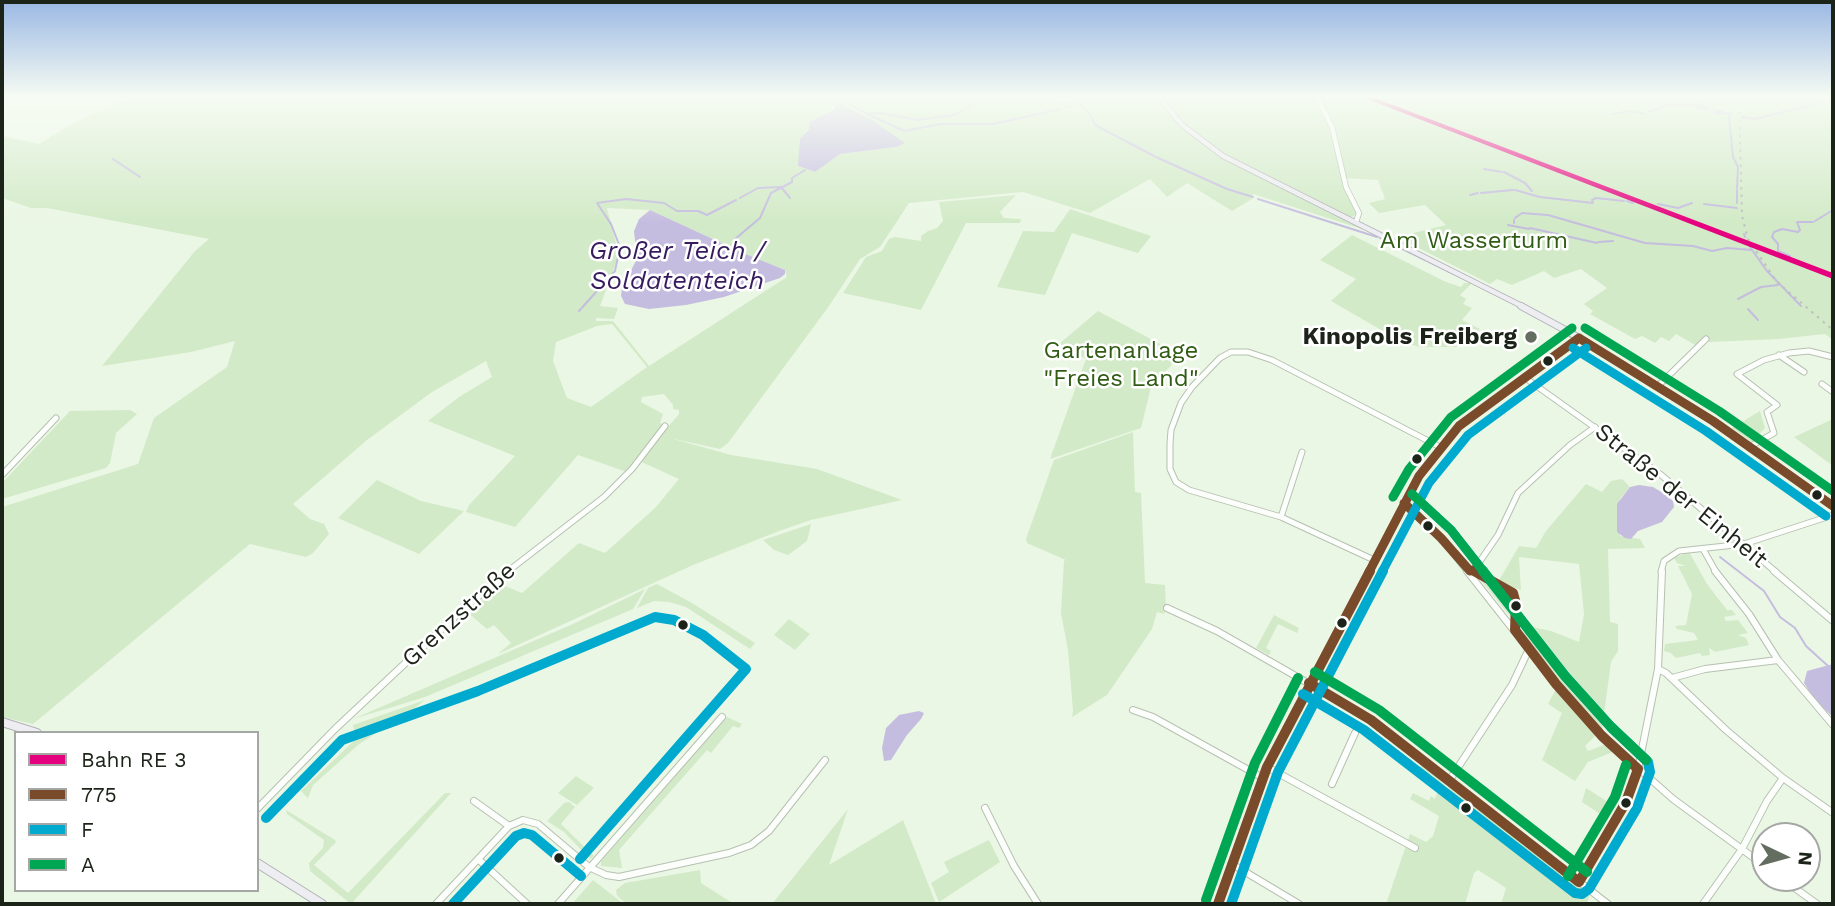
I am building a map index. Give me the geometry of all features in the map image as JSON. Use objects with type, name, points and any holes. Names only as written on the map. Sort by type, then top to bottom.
[{"type":"main road","points":[[1201,139],[1223,156],[1520,305],[1579,338],[1751,446],[1833,506]]},
{"type":"main road","points":[[2,722],[31,731]]},
{"type":"main road","points":[[259,864],[322,904]]},
{"type":"street","points":[[1335,139],[1346,187],[1359,213],[1356,222]]},
{"type":"street","points":[[1218,904],[1267,767],[1419,475],[1440,447],[1475,412],[1579,338]]},
{"type":"street","points":[[1658,386],[1706,339]]},
{"type":"street","points":[[1751,446],[1774,433],[1767,412],[1777,405],[1737,374],[1779,355],[1810,351],[1833,358]]},
{"type":"street","points":[[1374,560],[1281,517],[1189,490],[1175,482],[1171,473],[1170,436],[1179,407],[1200,377],[1228,354],[1245,352],[1261,355],[1440,447]]},
{"type":"street","points":[[1779,355],[1804,372]]},
{"type":"street","name":"Straße der Einheit","points":[[1524,377],[1687,496],[1833,621]]},
{"type":"street","points":[[1822,384],[1833,392]]},
{"type":"street","points":[[2,475],[56,418]]},
{"type":"street","name":"Grenzstraße","points":[[259,807],[335,729],[463,610],[548,538],[604,497],[632,469],[664,426]]},
{"type":"street","points":[[1470,571],[1476,567],[1498,536],[1518,493],[1570,444],[1595,427]]},
{"type":"street","points":[[1281,517],[1302,452]]},
{"type":"street","points":[[1404,503],[1470,571],[1591,724],[1638,769],[1751,856]]},
{"type":"street","points":[[1579,882],[1626,802],[1638,769],[1658,669],[1664,561],[1679,551],[1744,544],[1833,515]]},
{"type":"street","points":[[1703,549],[1722,582],[1749,614],[1778,660],[1833,725]]},
{"type":"street","points":[[1167,608],[1207,626],[1371,720],[1608,904]]},
{"type":"street","points":[[1449,781],[1512,685],[1530,649]]},
{"type":"street","points":[[1672,678],[1705,669],[1778,660]]},
{"type":"street","points":[[1658,669],[1672,678],[1726,730],[1783,778],[1833,813]]},
{"type":"street","points":[[1133,710],[1153,717],[1263,778]]},
{"type":"street","points":[[558,904],[722,717]]},
{"type":"street","points":[[1332,784],[1355,733]]},
{"type":"street","points":[[438,904],[509,826],[523,820],[531,820],[559,839],[589,867],[606,875],[620,877],[729,853],[751,845],[769,831],[825,760]]},
{"type":"street","points":[[1267,767],[1415,848]]},
{"type":"street","points":[[1703,904],[1742,849],[1767,801],[1783,778]]},
{"type":"street","points":[[474,801],[509,826]]},
{"type":"street","points":[[985,808],[1014,866],[1038,904]]},
{"type":"street","points":[[478,859],[527,904]]},
{"type":"street","points":[[1232,864],[1299,904]]},
{"type":"street","points":[[1800,892],[1817,904]]},
{"type":"green space","points":[[2,139],[39,144],[47,139],[804,139],[798,166],[815,172],[840,154],[896,147],[889,139],[1197,139],[1218,156],[1368,231],[1253,194],[1252,199],[1232,211],[1187,183],[1167,197],[1150,179],[1090,213],[1023,192],[909,203],[880,247],[860,259],[829,306],[728,443],[720,449],[670,438],[731,455],[817,469],[902,500],[811,520],[779,531],[693,565],[498,654],[511,643],[494,625],[487,629],[466,611],[498,583],[522,593],[579,543],[605,553],[656,507],[679,479],[635,459],[627,472],[578,455],[515,527],[466,512],[469,505],[515,456],[428,421],[459,397],[492,377],[486,361],[432,392],[367,440],[293,504],[310,519],[324,524],[329,534],[313,553],[306,557],[250,544],[33,724],[2,717],[2,507],[138,464],[154,418],[227,367],[235,341],[191,352],[102,366],[195,251],[209,239],[47,208],[31,208],[2,198]],"holes":[[[607,208],[650,210],[785,270],[787,277],[649,366],[613,321],[596,321],[596,318],[614,319],[618,308],[600,306],[619,255]],[[612,324],[647,367],[591,407],[567,398],[553,361],[556,342],[597,326]],[[664,394],[673,409],[679,410],[679,414],[668,427],[660,423],[663,414],[641,402],[642,397]]]},
{"type":"green space","name":"Am Wasserturm","points":[[1205,139],[1474,139],[1833,277],[1833,340],[1825,334],[1778,339],[1703,340],[1697,346],[1676,334],[1669,341],[1661,337],[1655,343],[1642,336],[1635,339],[1590,314],[1593,311],[1584,304],[1607,288],[1581,269],[1554,278],[1544,271],[1512,285],[1497,279],[1490,284],[1397,237],[1446,225],[1425,205],[1379,213],[1369,203],[1385,199],[1378,180],[1342,178],[1356,213],[1350,217],[1223,153]]},
{"type":"green space","points":[[1482,139],[1833,139],[1833,273]]},
{"type":"green space","points":[[1016,195],[1000,212],[1004,218],[1021,219],[1020,223],[966,223],[921,310],[843,293],[866,257],[882,251],[889,239],[895,237],[921,241],[921,236],[937,228],[943,221],[939,202]]},
{"type":"green space","points":[[1070,209],[1151,236],[1138,253],[1072,233],[1045,295],[997,287],[1023,231],[1054,232]]},
{"type":"green space","points":[[1352,235],[1446,282],[1461,287],[1464,283],[1472,283],[1460,295],[1466,299],[1463,304],[1472,308],[1462,320],[1480,329],[1456,347],[1420,347],[1402,342],[1331,301],[1356,279],[1320,260]]},
{"type":"green space","name":"Gartenanlage \"Freies Land\"","points":[[1098,311],[1181,355],[1151,387],[1141,428],[1050,459],[1086,359],[1059,344]]},
{"type":"green space","points":[[130,410],[137,414],[116,433],[110,463],[106,468],[2,499],[2,483],[70,411]]},
{"type":"green space","points":[[1760,411],[1765,428],[1759,434],[1763,437],[1752,442],[1732,428]]},
{"type":"green space","points":[[1833,419],[1833,466],[1794,437]]},
{"type":"green space","points":[[1133,432],[1135,492],[1141,493],[1145,583],[1165,585],[1166,609],[1164,614],[1157,612],[1152,629],[1107,695],[1072,717],[1068,650],[1061,613],[1064,560],[1068,561],[1027,543],[1026,539],[1054,460]]},
{"type":"green space","points":[[1622,479],[1630,487],[1620,499],[1620,536],[1640,539],[1645,548],[1608,549],[1610,622],[1618,624],[1618,651],[1611,662],[1602,729],[1566,692],[1525,636],[1523,629],[1523,625],[1551,631],[1579,642],[1584,614],[1579,564],[1519,557],[1521,590],[1498,582],[1519,546],[1536,548],[1546,531],[1586,484],[1602,492],[1611,481]]},
{"type":"green space","points":[[377,480],[421,501],[464,511],[419,554],[338,518]]},
{"type":"green space","points":[[811,524],[807,541],[788,555],[774,550],[763,540]]},
{"type":"green space","points":[[1689,552],[1707,584],[1727,610],[1732,610],[1736,615],[1724,617],[1726,621],[1738,620],[1748,633],[1738,635],[1746,638],[1749,645],[1715,652],[1709,648],[1710,655],[1702,656],[1700,653],[1676,658],[1664,651],[1665,644],[1698,640],[1694,633],[1677,629],[1675,626],[1686,625],[1692,594],[1678,566],[1685,566],[1677,563],[1674,558]]},
{"type":"green space","points":[[1479,578],[1511,594],[1514,621]]},
{"type":"green space","points":[[657,584],[755,643],[750,649],[686,607],[654,601],[637,608],[648,588]]},
{"type":"green space","points":[[645,589],[633,609],[425,697],[353,719],[573,624]]},
{"type":"green space","points":[[1274,615],[1299,628],[1297,633],[1278,624],[1266,648],[1271,651],[1269,655],[1256,648]]},
{"type":"green space","points":[[789,619],[810,634],[795,650],[774,635]]},
{"type":"green space","points":[[1556,689],[1597,734],[1585,746],[1588,751],[1607,744],[1615,751],[1588,762],[1575,781],[1542,760],[1562,713],[1548,704]]},
{"type":"green space","points":[[425,700],[401,719],[400,717],[358,745],[313,785],[308,798],[301,791],[356,739],[353,725]]},
{"type":"green space","points":[[727,717],[742,724],[739,728],[733,726],[711,753],[707,750],[619,850],[622,868],[601,866],[601,861]]},
{"type":"green space","points":[[1420,761],[1448,788],[1450,785],[1590,893],[1587,904],[1501,904],[1506,888],[1478,870],[1474,873],[1465,904],[1386,904],[1410,834],[1426,842],[1433,836],[1439,816],[1410,799],[1413,793],[1429,801],[1431,796],[1435,799],[1440,785],[1433,781],[1434,777],[1419,769],[1421,765],[1417,762]]},
{"type":"green space","points":[[576,776],[594,788],[577,805],[558,793]]},
{"type":"green space","points":[[1586,788],[1611,804],[1613,809],[1600,832],[1593,827],[1600,814],[1582,802]]},
{"type":"green space","points":[[445,793],[451,793],[351,904],[310,871],[309,863],[323,848],[324,840],[287,814],[286,810],[335,840],[314,865],[348,893]]},
{"type":"green space","points":[[569,802],[575,807],[561,824],[594,856],[590,859],[564,832],[547,821],[564,803]]},
{"type":"green space","points":[[848,809],[829,865],[903,820],[936,904],[772,904]]},
{"type":"green space","points":[[989,840],[1000,862],[939,902],[931,883],[949,872],[944,862]]},
{"type":"green space","points":[[700,870],[701,883],[734,904],[627,904],[617,896],[616,890],[625,883]]},
{"type":"green space","points":[[593,880],[620,901],[624,904],[572,904]]},
{"type":"water","points":[[800,139],[900,139],[905,143],[896,147],[840,154],[815,172],[798,166]]},
{"type":"water","name":"Großer Teich / Soldatenteich","points":[[650,210],[785,270],[785,274],[724,297],[686,305],[649,309],[625,304],[621,296],[622,287],[637,259],[634,231],[639,219]]},
{"type":"water","points":[[1630,487],[1653,487],[1663,493],[1673,501],[1674,507],[1662,522],[1638,531],[1631,539],[1625,538],[1617,532],[1617,504]]},
{"type":"water","points":[[1833,664],[1833,717],[1815,700],[1804,683],[1807,671]]},
{"type":"water","points":[[919,711],[924,713],[921,719],[891,760],[884,761],[882,748],[886,728],[899,715]]},
{"type":"waterway","points":[[1122,139],[1154,156]]},
{"type":"waterway","points":[[1731,139],[1733,157],[1738,167],[1737,188]]},
{"type":"waterway","points":[[1156,157],[1227,189],[1253,197]]},
{"type":"waterway","points":[[113,159],[140,177]]},
{"type":"waterway","points":[[1484,169],[1502,172]]},
{"type":"waterway","points":[[781,188],[805,170]]},
{"type":"waterway","points":[[1504,172],[1525,183],[1532,191]]},
{"type":"waterway","points":[[740,198],[758,188],[781,188]]},
{"type":"waterway","points":[[735,239],[760,218],[771,193],[781,188]]},
{"type":"waterway","points":[[781,188],[790,198]]},
{"type":"waterway","points":[[1481,193],[1513,190]]},
{"type":"waterway","points":[[1515,190],[1540,197],[1593,203],[1592,200],[1596,198],[1624,201]]},
{"type":"waterway","points":[[1737,190],[1737,203]]},
{"type":"waterway","points":[[1470,195],[1478,193]]},
{"type":"waterway","points":[[579,311],[615,271],[620,247],[611,224],[597,203],[626,199],[664,203],[677,211],[698,211],[707,215],[736,200]]},
{"type":"waterway","points":[[1258,199],[1377,237]]},
{"type":"waterway","points":[[1627,201],[1633,203]]},
{"type":"waterway","points":[[1658,204],[1678,208],[1692,203]]},
{"type":"waterway","points":[[1704,204],[1737,208]]},
{"type":"waterway","points":[[1815,221],[1833,210]]},
{"type":"waterway","points":[[1515,218],[1522,213],[1547,215]]},
{"type":"waterway","points":[[1548,215],[1645,243],[1693,246],[1712,251],[1727,248],[1752,250]]},
{"type":"waterway","points":[[1790,256],[1778,251],[1778,244],[1772,237],[1774,232],[1782,229],[1798,232],[1800,230],[1797,222],[1813,222]]},
{"type":"waterway","points":[[1508,225],[1529,229]]},
{"type":"waterway","points":[[1530,228],[1597,243]]},
{"type":"waterway","points":[[1380,238],[1458,276]]},
{"type":"waterway","points":[[1598,242],[1613,241]]},
{"type":"waterway","points":[[1750,247],[1767,271],[1801,306]]},
{"type":"waterway","points":[[1738,299],[1761,287],[1778,285]]},
{"type":"waterway","points":[[1748,309],[1758,320]]},
{"type":"waterway","points":[[1720,557],[1764,591],[1780,617],[1795,628],[1806,646],[1828,666]]},
{"type":"railway","points":[[1740,139],[1742,216],[1748,239],[1777,282],[1833,330]]},
{"type":"transit line","points":[[1476,139],[1833,276]]},
{"type":"transit line","name":"A","points":[[1393,497],[1409,469],[1451,417],[1572,328]]},
{"type":"transit line","name":"A","points":[[1585,328],[1719,411],[1833,491]]},
{"type":"transit line","name":"775","points":[[1579,338],[1713,421],[1833,506]]},
{"type":"transit line","name":"775","points":[[1218,904],[1267,767],[1419,476],[1459,426],[1579,338]]},
{"type":"transit line","name":"F","points":[[1573,348],[1706,431],[1826,516]]},
{"type":"transit line","name":"F","points":[[1231,904],[1278,772],[1429,483],[1468,435],[1586,348]]},
{"type":"transit line","name":"F","points":[[1303,694],[1364,730],[1575,893],[1582,894],[1589,889],[1637,808],[1650,772],[1648,762],[1611,727],[1565,676],[1451,530],[1412,494]]},
{"type":"transit line","name":"A","points":[[1412,494],[1451,530],[1565,676],[1611,727],[1646,760]]},
{"type":"transit line","name":"775","points":[[1404,503],[1441,538],[1470,571]]},
{"type":"transit line","name":"775","points":[[1473,570],[1513,593],[1516,604],[1515,630]]},
{"type":"transit line","name":"F","points":[[266,818],[342,740],[478,691],[655,617],[674,620],[703,635],[746,669],[580,859]]},
{"type":"transit line","name":"775","points":[[1515,630],[1556,684],[1602,736],[1638,769]]},
{"type":"transit line","name":"A","points":[[1315,672],[1379,710],[1587,872]]},
{"type":"transit line","name":"A","points":[[1206,900],[1255,763],[1298,678]]},
{"type":"transit line","name":"775","points":[[1309,683],[1371,720],[1579,882]]},
{"type":"transit line","name":"A","points":[[1568,876],[1615,797],[1626,765]]},
{"type":"transit line","name":"775","points":[[1579,882],[1626,802],[1638,769]]},
{"type":"transit line","name":"F","points":[[453,904],[516,836],[524,833],[532,835],[581,876]]},
{"type":"place","name":"Kinopolis Freiberg","points":[[1531,337]]}]
